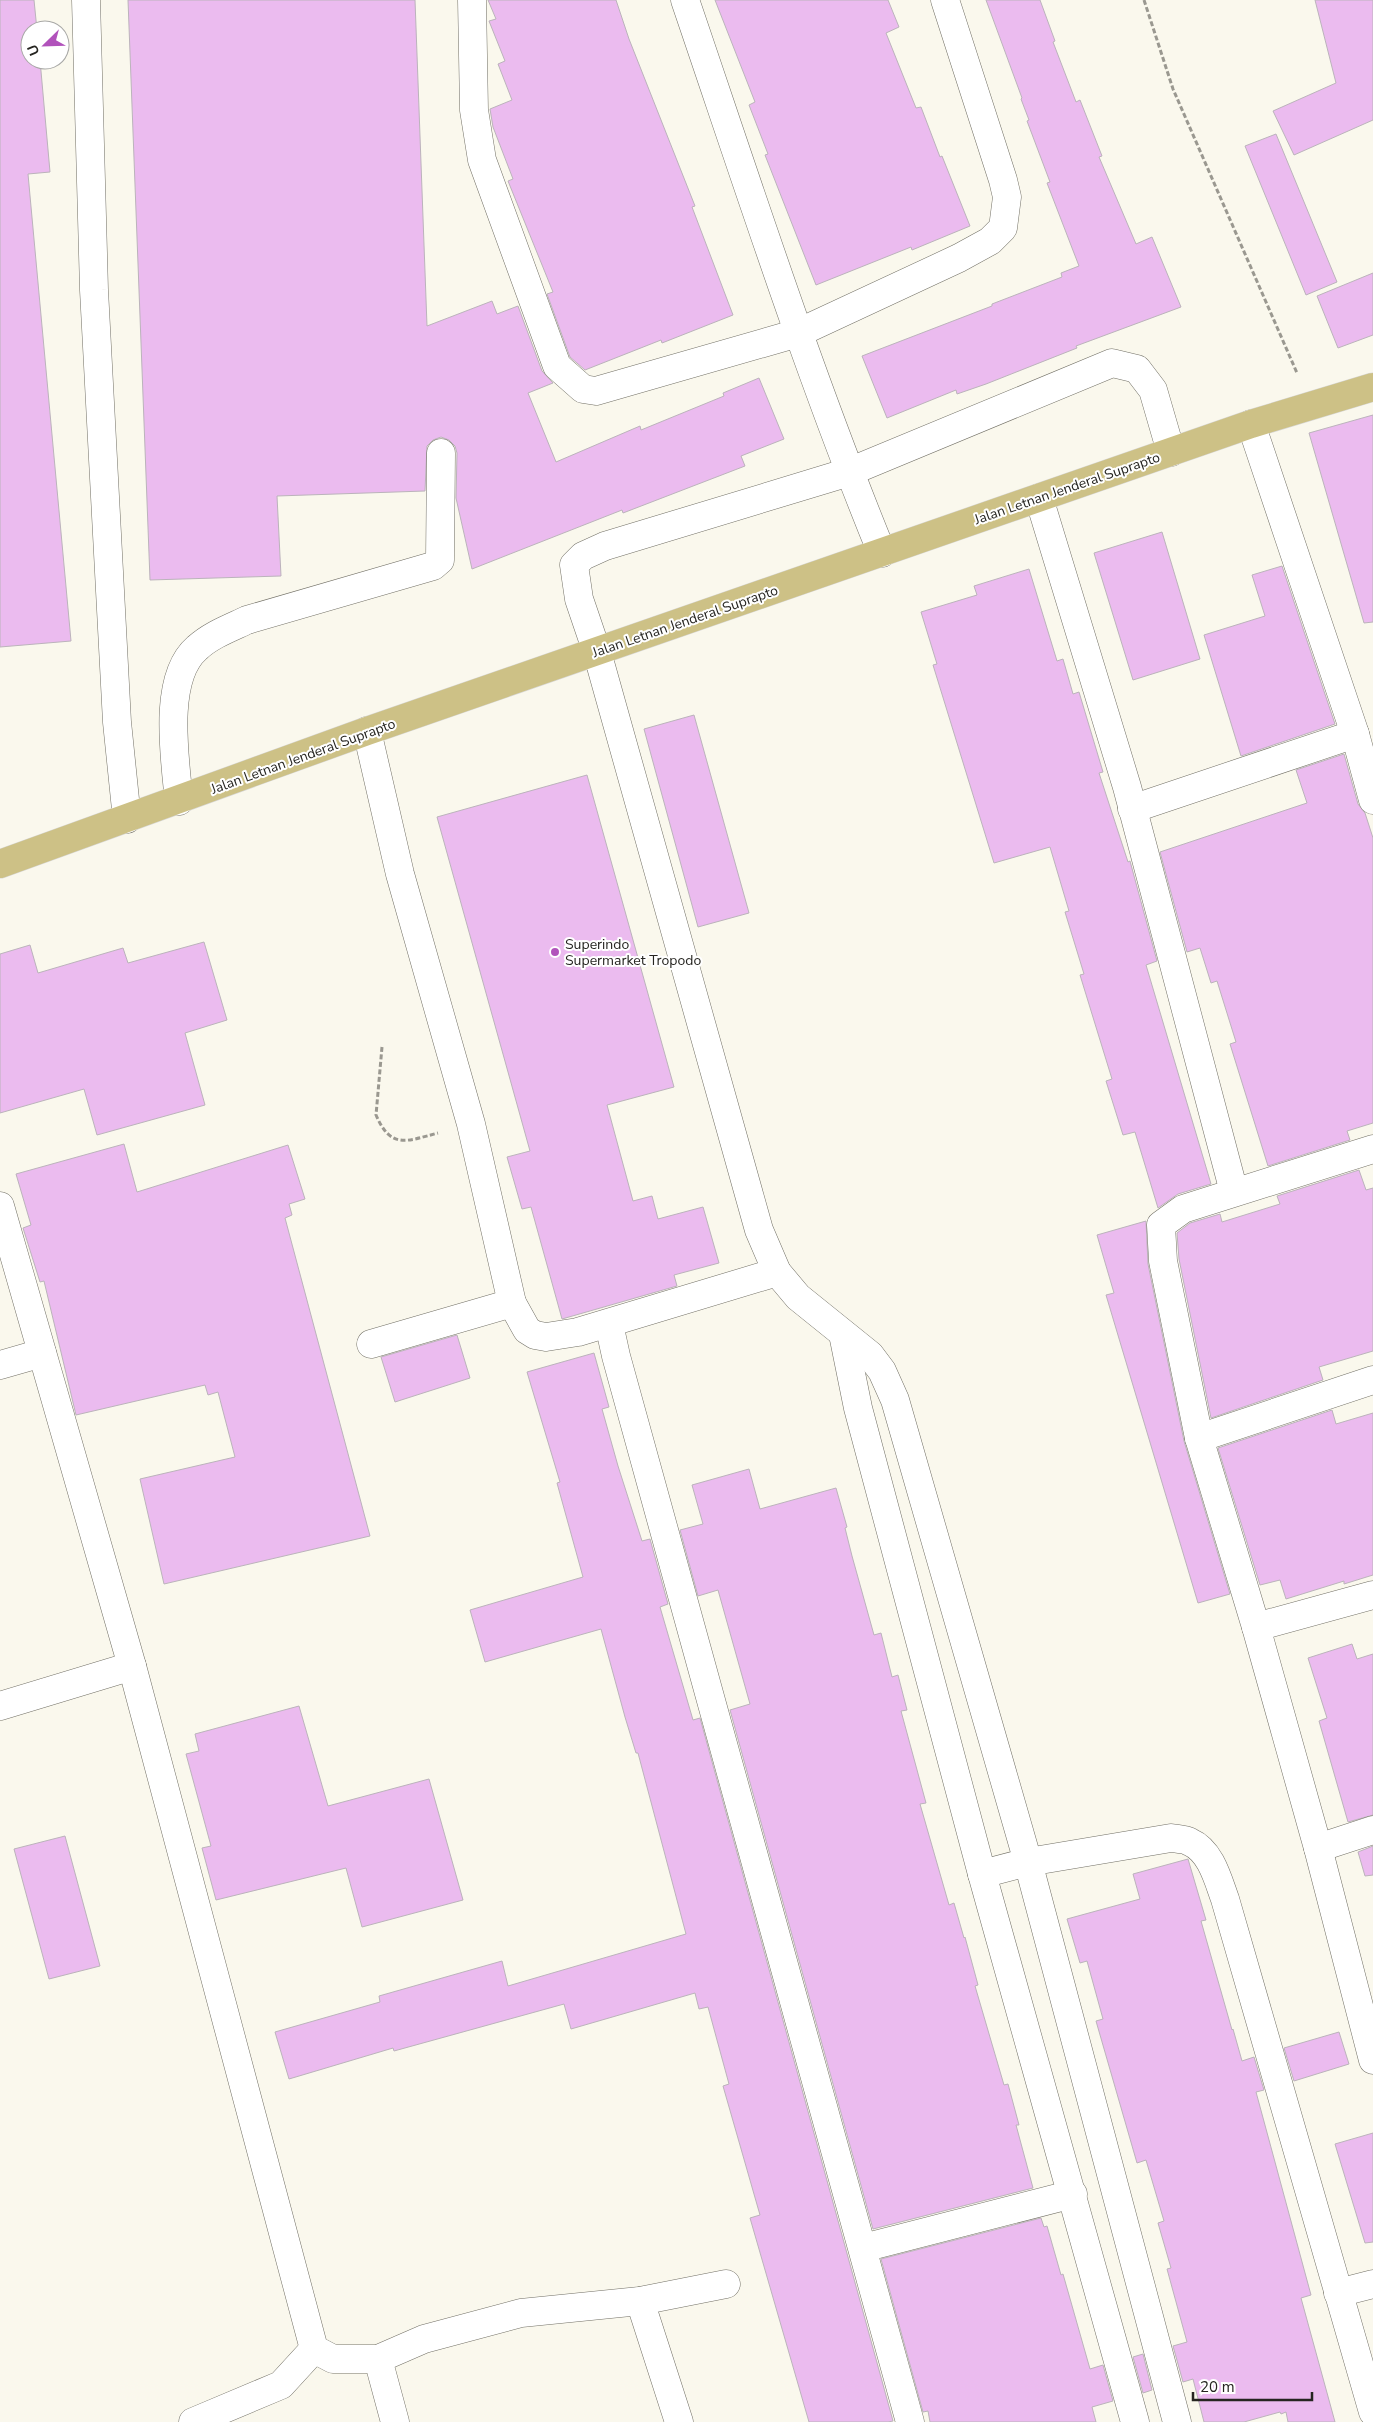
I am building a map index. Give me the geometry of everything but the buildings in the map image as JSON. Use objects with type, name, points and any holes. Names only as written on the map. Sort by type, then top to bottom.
[{"type":"main road","name":"Jalan Letnan Jenderal Suprapto","points":[[0,864],[367,732],[1250,424],[1373,388]]},
{"type":"street","points":[[86,0],[94,290],[117,722],[127,819]]},
{"type":"street","points":[[472,0],[474,110],[482,160],[557,366],[583,389],[596,391],[798,333],[959,258],[990,241],[1003,228],[1007,197],[1003,180],[945,0]]},
{"type":"street","points":[[685,0],[798,333],[849,472],[882,553]]},
{"type":"street","points":[[1171,452],[1153,390],[1137,369],[1112,363],[849,472],[604,546],[583,556],[574,565],[579,600],[597,652],[759,1230],[777,1272],[798,1297],[870,1355],[882,1371],[895,1400],[1028,1862],[1177,2422]]},
{"type":"street","points":[[1250,424],[1355,734],[1373,800]]},
{"type":"street","points":[[179,801],[173,734],[178,681],[183,665],[196,648],[219,633],[247,620],[433,566],[440,560],[441,453]]},
{"type":"street","points":[[1039,498],[1132,809],[1234,1192]]},
{"type":"street","points":[[367,732],[400,874],[470,1124],[512,1303],[527,1330],[540,1337],[557,1336],[609,1324],[777,1272]]},
{"type":"street","points":[[1132,809],[1355,734]]},
{"type":"street","points":[[1373,1149],[1183,1209],[1161,1225],[1162,1261],[1199,1438],[1256,1627],[1318,1848],[1373,2058]]},
{"type":"street","points":[[0,1206],[132,1666],[314,2349],[333,2359],[378,2358],[424,2339],[521,2313],[640,2301],[726,2284]]},
{"type":"street","points":[[371,1344],[512,1303]]},
{"type":"street","points":[[609,1324],[616,1356],[910,2422]]},
{"type":"street","points":[[843,1334],[858,1408],[982,1874],[1073,2194],[1135,2422]]},
{"type":"street","points":[[0,1365],[42,1353]]},
{"type":"street","points":[[1199,1438],[1373,1380]]},
{"type":"street","points":[[1256,1627],[1373,1595]]},
{"type":"street","points":[[0,1706],[132,1666]]},
{"type":"street","points":[[1318,1848],[1373,1830]]},
{"type":"street","points":[[982,1874],[1028,1862],[1171,1838],[1191,1842],[1204,1851],[1214,1869],[1225,1899],[1373,2412]]},
{"type":"street","points":[[863,2248],[1073,2194]]},
{"type":"street","points":[[1338,2293],[1373,2284]]},
{"type":"street","points":[[640,2301],[679,2422]]},
{"type":"street","points":[[193,2422],[281,2385],[314,2349]]},
{"type":"street","points":[[378,2358],[396,2422]]},
{"type":"path","points":[[1144,0],[1173,89],[1311,406]]},
{"type":"path","points":[[382,1047],[376,1115],[392,1139],[406,1142],[470,1124]]},
{"type":"place","name":"Superindo Supermarket Tropodo","points":[[555,952]]}]
